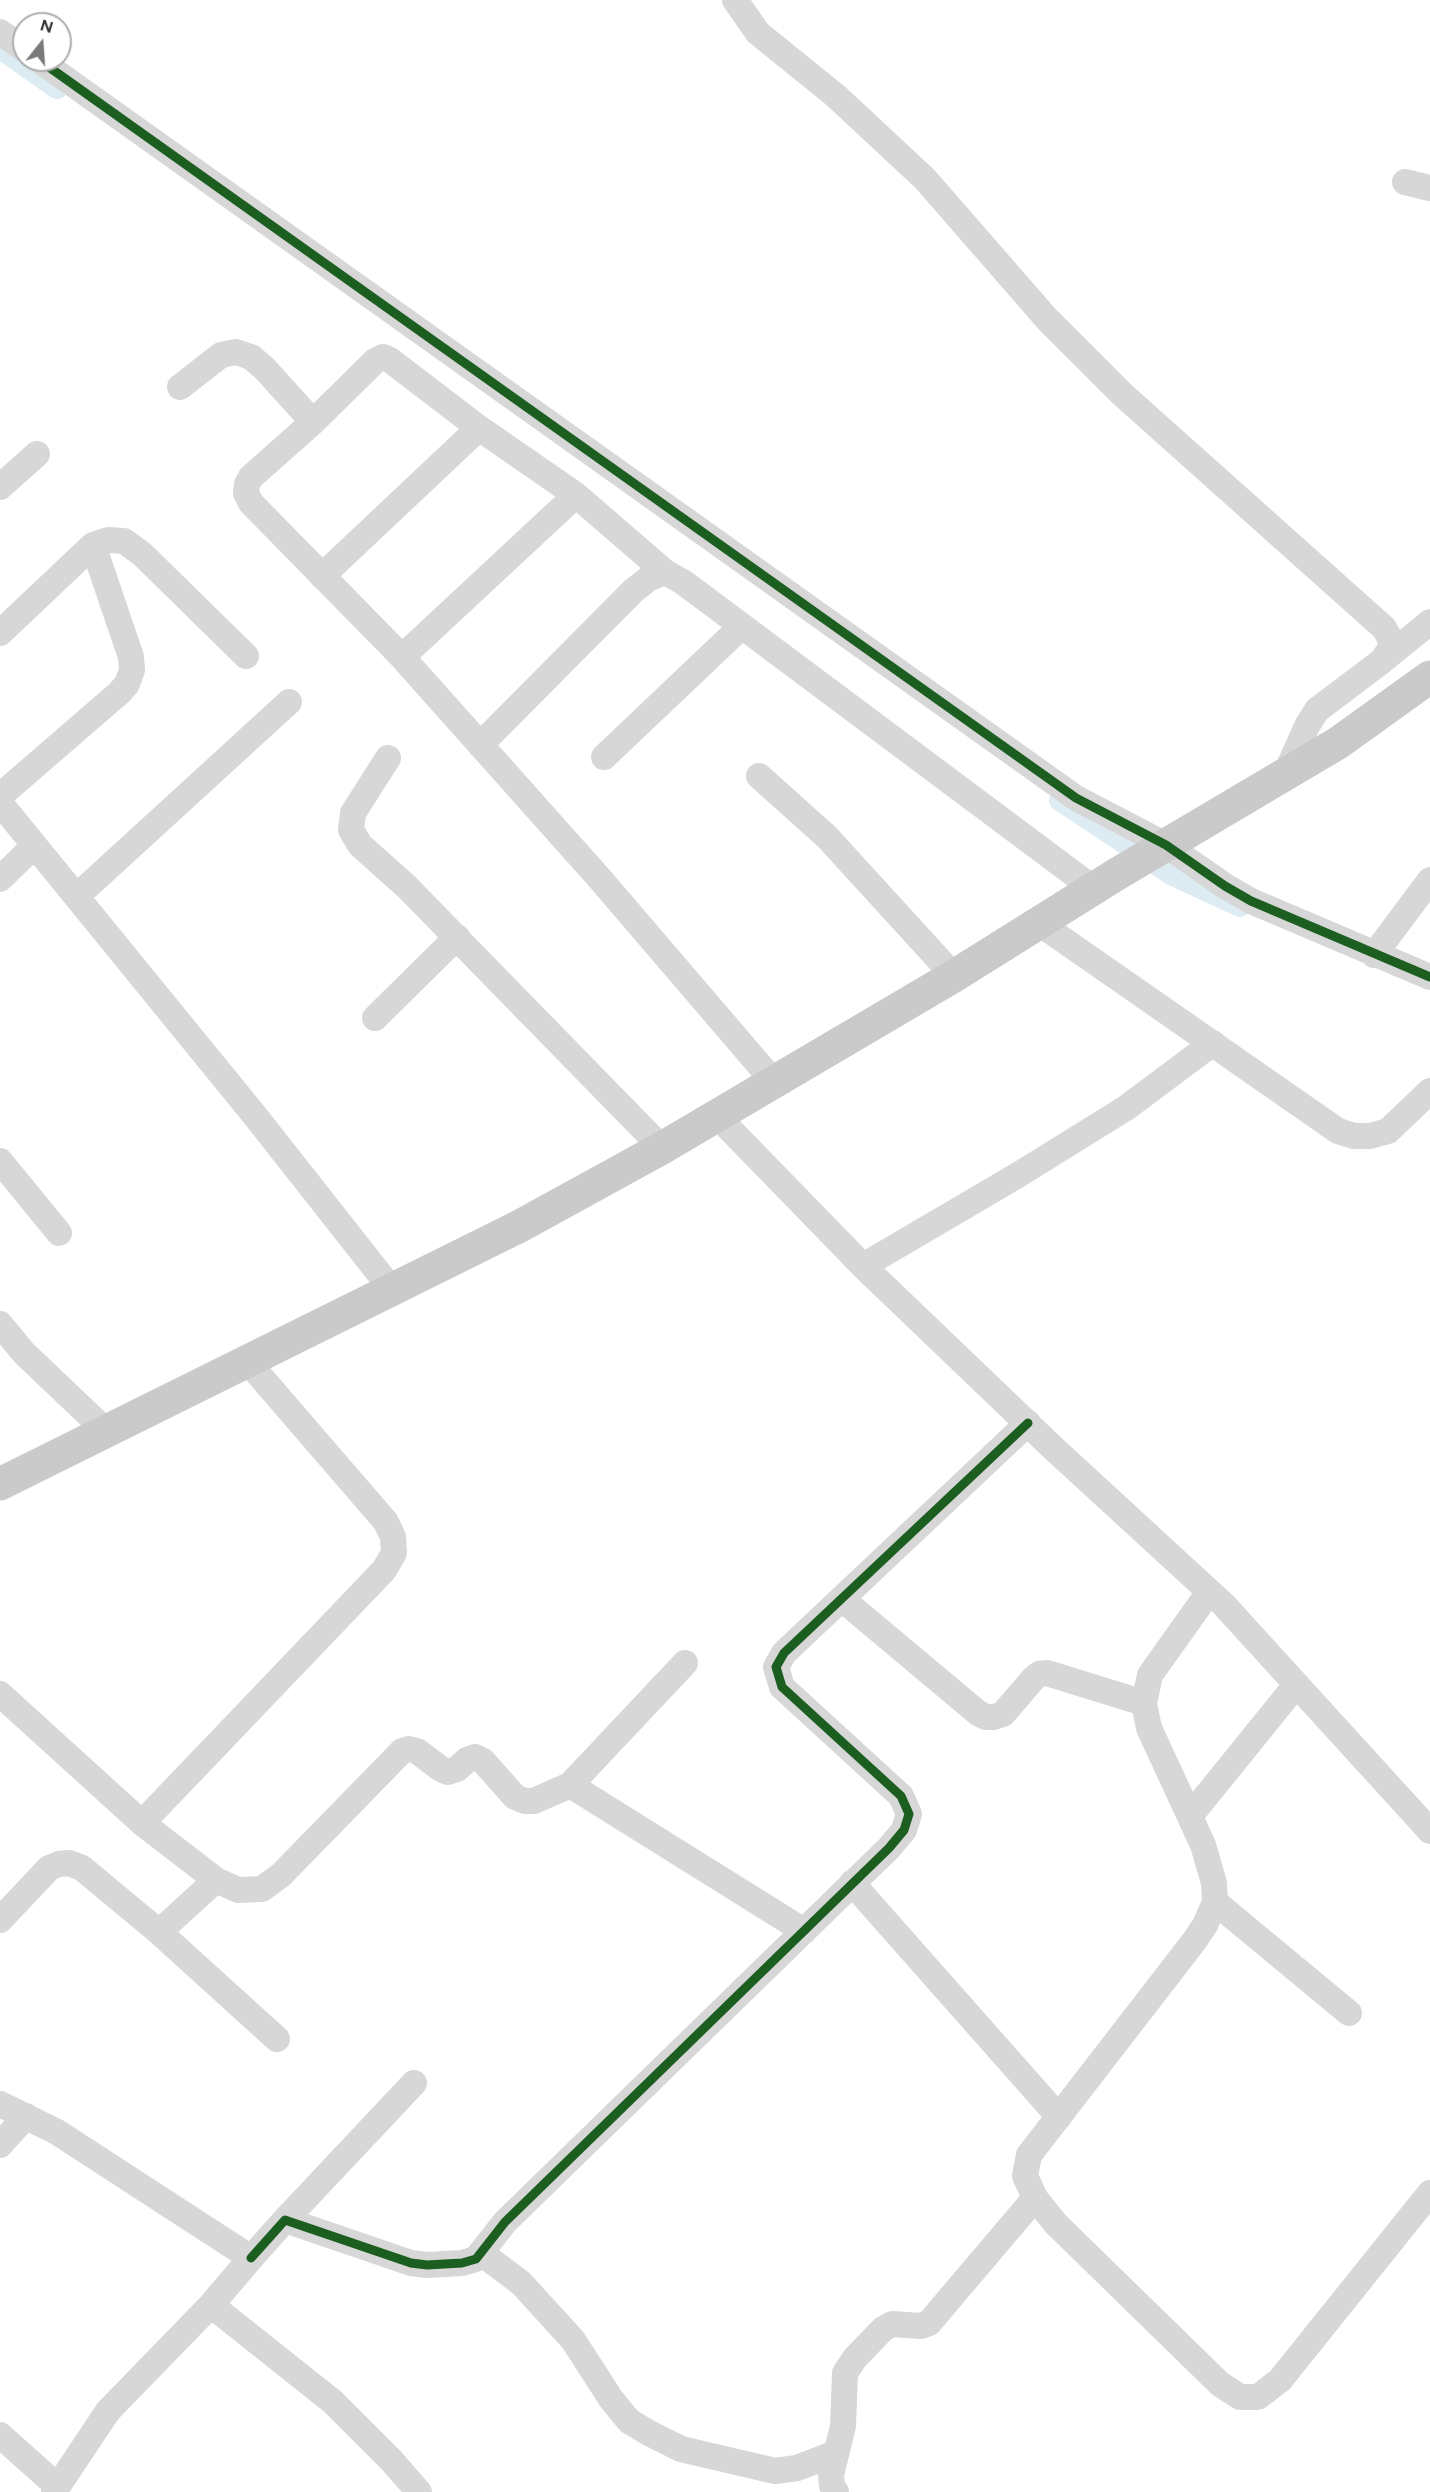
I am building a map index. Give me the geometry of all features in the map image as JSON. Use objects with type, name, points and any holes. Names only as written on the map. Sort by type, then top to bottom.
[{"type":"main road","points":[[0,1484],[393,1291],[520,1226],[662,1148],[954,976],[1039,922],[1338,743],[1430,677]]},
{"type":"street","points":[[735,0],[758,33],[836,96],[925,179],[1047,319],[1122,394],[1384,628],[1391,640],[1390,649],[1382,661]]},
{"type":"street","points":[[56,72],[1076,798],[1251,901],[1430,977]]},
{"type":"street","points":[[1405,182],[1430,188]]},
{"type":"street","points":[[180,387],[221,356],[236,352],[251,357],[264,368],[313,422]]},
{"type":"street","points":[[774,1082],[601,880],[402,657],[251,503],[246,493],[251,477],[313,422],[375,361],[383,357],[390,360],[479,428],[576,495],[665,572],[1106,882]]},
{"type":"street","points":[[322,576],[479,428]]},
{"type":"street","points":[[0,487],[37,454]]},
{"type":"street","points":[[402,657],[576,495]]},
{"type":"street","points":[[0,633],[93,545],[108,540],[124,541],[142,554],[246,656]]},
{"type":"street","points":[[0,795],[127,684],[132,670],[131,657],[93,545]]},
{"type":"street","points":[[480,745],[633,591],[648,579],[665,572]]},
{"type":"street","points":[[1286,773],[1307,726],[1317,710],[1430,622]]},
{"type":"street","points":[[604,757],[742,626]]},
{"type":"street","points":[[77,896],[289,702]]},
{"type":"street","points":[[388,758],[353,813],[351,830],[360,845],[407,887],[457,937],[662,1148]]},
{"type":"street","points":[[759,776],[827,837],[954,976]]},
{"type":"street","points":[[0,803],[33,847],[77,896],[393,1291]]},
{"type":"street","points":[[0,879],[33,847]]},
{"type":"street","points":[[1374,955],[1430,880]]},
{"type":"street","points":[[1039,922],[1338,1131],[1354,1136],[1370,1136],[1388,1131],[1430,1091]]},
{"type":"street","points":[[375,1018],[457,937]]},
{"type":"street","points":[[863,1266],[1098,1126],[1169,1077],[1213,1042]]},
{"type":"street","points":[[717,1116],[863,1266],[1209,1592],[1430,1831]]},
{"type":"street","points":[[0,1161],[58,1233]]},
{"type":"street","points":[[0,1324],[24,1353],[107,1432]]},
{"type":"street","points":[[142,1823],[384,1570],[394,1553],[393,1537],[386,1522],[248,1362]]},
{"type":"street","points":[[285,2220],[411,2263],[427,2265],[470,2262],[481,2253],[505,2222],[804,1931],[904,1830],[909,1814],[901,1796],[782,1687],[776,1667],[784,1653],[1028,1423]]},
{"type":"street","points":[[1209,1592],[1150,1675],[1144,1703],[1149,1728],[1203,1845],[1214,1883],[1215,1902],[1205,1925],[1195,1940],[1029,2155],[1024,2176],[1035,2198],[1056,2224],[1220,2384],[1240,2397],[1258,2397],[1280,2380],[1430,2193]]},
{"type":"street","points":[[842,1599],[978,1713],[986,1717],[1003,1714],[1033,1679],[1039,1674],[1047,1673],[1144,1703]]},
{"type":"street","points":[[0,1694],[142,1823],[216,1880],[238,1890],[261,1889],[281,1875],[402,1751],[409,1749],[417,1751],[448,1772],[475,1757],[483,1761],[515,1797],[525,1801],[534,1801],[570,1785],[685,1663]]},
{"type":"street","points":[[1190,1816],[1296,1684]]},
{"type":"street","points":[[570,1785],[804,1931]]},
{"type":"street","points":[[0,1920],[49,1868],[69,1863],[82,1869],[159,1932],[277,2039]]},
{"type":"street","points":[[159,1932],[216,1880]]},
{"type":"street","points":[[852,1883],[1059,2117]]},
{"type":"street","points":[[1215,1902],[1350,2013]]},
{"type":"street","points":[[0,2435],[55,2489],[108,2411],[211,2305],[285,2220],[414,2083]]},
{"type":"street","points":[[0,2104],[57,2132],[251,2258]]},
{"type":"street","points":[[0,2145],[26,2116]]},
{"type":"street","points":[[836,2492],[832,2486],[831,2475],[843,2426],[845,2373],[855,2358],[883,2329],[892,2324],[921,2326],[928,2323],[1035,2198]]},
{"type":"street","points":[[481,2253],[521,2283],[578,2346],[611,2399],[629,2421],[649,2433],[681,2448],[775,2471],[797,2468],[836,2453]]},
{"type":"street","points":[[211,2305],[333,2402],[384,2452],[419,2492]]},
{"type":"waterway","points":[[0,48],[57,88]]},
{"type":"waterway","points":[[1060,800],[1173,875],[1240,906]]},
{"type":"cycle path","points":[[56,72],[1076,798],[1166,845],[1251,901],[1430,977]]},
{"type":"cycle path","points":[[251,2258],[285,2220],[411,2263],[427,2265],[462,2263],[476,2259],[505,2222],[889,1848],[904,1830],[909,1814],[901,1796],[782,1687],[776,1667],[784,1653],[1028,1423]]}]
